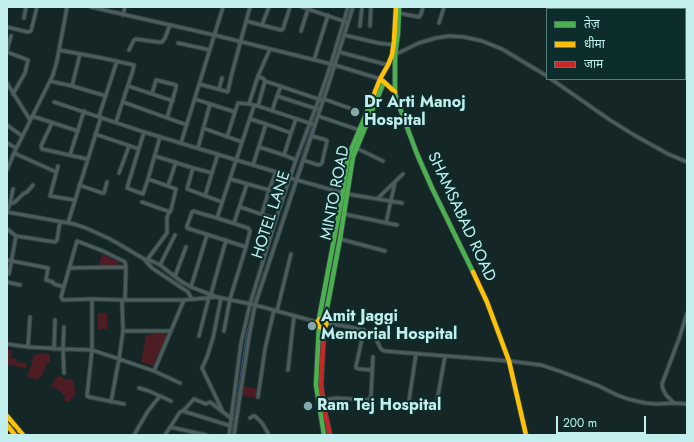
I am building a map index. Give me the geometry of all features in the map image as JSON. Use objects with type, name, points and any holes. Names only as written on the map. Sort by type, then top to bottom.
[{"type":"street","points":[[24,18],[26,7]]},
{"type":"street","points":[[7,27],[28,32],[31,31],[37,7]]},
{"type":"street","points":[[7,170],[16,148],[55,70],[67,7]]},
{"type":"street","points":[[91,7],[333,64],[382,80],[395,92]]},
{"type":"street","points":[[123,15],[125,7]]},
{"type":"street","points":[[182,142],[223,7]]},
{"type":"street","points":[[199,84],[227,92],[228,91],[250,7]]},
{"type":"street","points":[[262,25],[268,7]]},
{"type":"street","points":[[246,21],[280,30],[282,29],[290,7]]},
{"type":"street","points":[[302,7],[346,22]]},
{"type":"street","points":[[229,435],[241,343],[250,304],[296,160],[333,64],[346,22],[348,7]]},
{"type":"street","name":"HOTEL LANE","points":[[234,435],[248,337],[255,305],[324,100],[333,64],[339,52],[344,35],[346,22],[353,7]]},
{"type":"street","points":[[360,26],[362,7]]},
{"type":"street","points":[[370,7],[370,26]]},
{"type":"street","name":"SHAMSABAD ROAD","points":[[400,7],[397,11],[393,55],[395,92],[417,154],[487,302],[509,361],[526,435]]},
{"type":"street","points":[[397,11],[419,17],[423,7]]},
{"type":"street","points":[[439,23],[444,7]]},
{"type":"street","points":[[301,31],[308,9]]},
{"type":"street","name":"SHAMSABAD ROAD","points":[[393,55],[397,41],[397,11]]},
{"type":"street","points":[[314,60],[328,16]]},
{"type":"street","points":[[129,50],[136,39],[162,42],[170,25]]},
{"type":"street","points":[[344,35],[394,45]]},
{"type":"street","points":[[11,36],[7,51],[28,60],[25,73],[13,94]]},
{"type":"street","points":[[393,55],[419,43],[436,38],[449,36],[464,37],[482,41],[502,49],[546,75]]},
{"type":"street","points":[[178,43],[210,50]]},
{"type":"street","points":[[249,104],[258,76],[270,49]]},
{"type":"street","points":[[59,50],[134,65],[116,122]]},
{"type":"street","points":[[339,52],[388,65]]},
{"type":"street","points":[[72,86],[80,54]]},
{"type":"street","name":"MINTO ROAD","points":[[323,434],[316,385],[322,323],[345,193],[356,148],[393,55]]},
{"type":"street","points":[[68,223],[117,61]]},
{"type":"street","points":[[258,76],[265,81],[349,108]]},
{"type":"street","points":[[219,89],[222,78]]},
{"type":"street","points":[[152,94],[156,80],[175,84],[176,88],[167,118]]},
{"type":"street","name":"MINTO ROAD","points":[[329,433],[323,400],[321,377],[322,323],[344,214],[348,157],[382,80]]},
{"type":"street","points":[[552,80],[629,133],[668,154],[687,162]]},
{"type":"street","points":[[50,81],[106,96]]},
{"type":"street","points":[[217,218],[250,119],[265,81]]},
{"type":"street","points":[[7,83],[30,120]]},
{"type":"street","points":[[128,86],[172,101]]},
{"type":"street","points":[[272,111],[281,86]]},
{"type":"street","points":[[277,96],[320,110]]},
{"type":"street","points":[[195,99],[235,112]]},
{"type":"street","points":[[54,102],[144,132],[182,142],[276,172],[296,180],[345,193],[402,202]]},
{"type":"street","points":[[123,102],[187,125]]},
{"type":"street","points":[[227,137],[238,103],[249,104],[315,125]]},
{"type":"street","points":[[198,148],[210,104]]},
{"type":"street","points":[[70,155],[84,111]]},
{"type":"street","points":[[32,116],[78,131]]},
{"type":"street","points":[[318,116],[359,130]]},
{"type":"street","points":[[250,119],[291,133]]},
{"type":"street","points":[[284,155],[296,119]]},
{"type":"street","points":[[52,123],[41,148],[43,150],[87,159]]},
{"type":"street","points":[[253,165],[266,124]]},
{"type":"street","points":[[7,132],[9,126],[22,136]]},
{"type":"street","points":[[203,128],[242,142]]},
{"type":"street","points":[[144,132],[127,188],[142,194],[148,179],[160,136]]},
{"type":"street","points":[[96,134],[139,149]]},
{"type":"street","points":[[303,160],[318,165],[322,163],[327,141],[312,136]]},
{"type":"street","points":[[7,143],[16,148]]},
{"type":"street","points":[[119,173],[129,146]]},
{"type":"street","points":[[259,147],[296,160]]},
{"type":"street","points":[[356,148],[383,161]]},
{"type":"street","points":[[14,153],[56,172]]},
{"type":"street","points":[[206,196],[218,154]]},
{"type":"street","points":[[155,156],[212,173]]},
{"type":"street","points":[[168,186],[176,162]]},
{"type":"street","points":[[58,166],[50,196],[75,200]]},
{"type":"street","points":[[193,168],[187,189],[222,202]]},
{"type":"street","points":[[262,214],[276,172]]},
{"type":"street","points":[[377,199],[403,174]]},
{"type":"street","points":[[146,260],[167,233],[167,218],[169,211],[171,210],[176,189],[148,179]]},
{"type":"street","points":[[230,179],[269,190]]},
{"type":"street","points":[[80,185],[104,193],[107,182]]},
{"type":"street","points":[[386,223],[395,182]]},
{"type":"street","points":[[234,223],[247,184]]},
{"type":"street","points":[[10,204],[15,202],[33,185]]},
{"type":"street","points":[[13,189],[7,211],[86,228],[108,238],[146,260],[160,264],[182,282],[210,296]]},
{"type":"street","points":[[142,202],[169,211]]},
{"type":"street","points":[[240,207],[276,219]]},
{"type":"street","points":[[224,331],[230,299],[246,247],[250,229],[217,218],[192,212],[187,228],[246,247]]},
{"type":"street","points":[[344,214],[397,225]]},
{"type":"street","points":[[7,229],[16,236],[56,242],[60,222]]},
{"type":"street","points":[[160,264],[175,235]]},
{"type":"street","points":[[191,287],[208,235]]},
{"type":"street","points":[[9,274],[9,261],[16,236]]},
{"type":"street","points":[[340,239],[385,251]]},
{"type":"street","points":[[199,336],[226,240]]},
{"type":"street","points":[[111,402],[123,331],[124,300],[126,267],[124,261],[78,241],[76,242],[61,298],[62,300],[92,299],[124,300],[184,300],[210,296],[219,297],[322,323],[350,326],[364,330],[375,337],[384,352],[509,361],[541,365],[599,386],[628,399],[645,403],[687,404]]},
{"type":"street","points":[[175,276],[186,246]]},
{"type":"street","points":[[258,398],[266,346],[291,254]]},
{"type":"street","points":[[146,260],[152,268],[188,292],[192,299]]},
{"type":"street","points":[[9,261],[48,268],[46,280],[64,287]]},
{"type":"street","points":[[69,268],[126,267]]},
{"type":"street","points":[[7,282],[20,285]]},
{"type":"street","points":[[219,297],[213,338],[202,368],[223,412]]},
{"type":"street","points":[[92,299],[92,350],[87,396],[124,404]]},
{"type":"street","points":[[154,371],[184,300]]},
{"type":"street","points":[[674,403],[666,395],[662,384],[687,313]]},
{"type":"street","points":[[28,347],[30,316]]},
{"type":"street","points":[[288,370],[294,316]]},
{"type":"street","points":[[54,349],[55,320]]},
{"type":"street","points":[[64,327],[64,373]]},
{"type":"street","points":[[364,330],[356,368],[372,370]]},
{"type":"street","points":[[123,331],[171,331]]},
{"type":"street","points":[[7,344],[54,349],[92,350],[154,371],[180,383]]},
{"type":"street","points":[[408,407],[416,354]]},
{"type":"street","points":[[437,401],[445,356]]},
{"type":"street","points":[[323,400],[340,398],[368,400],[371,396],[374,357]]},
{"type":"street","points":[[236,385],[241,386]]},
{"type":"street","points":[[139,388],[171,401]]},
{"type":"street","points":[[134,435],[160,396]]},
{"type":"street","points":[[165,435],[180,412],[183,411],[194,399],[206,404],[210,402],[232,419]]},
{"type":"street","points":[[183,411],[231,426]]},
{"type":"street","points":[[250,418],[254,415],[262,423],[268,435]]},
{"type":"street","points":[[7,416],[23,435]]},
{"type":"street","points":[[7,425],[15,435]]},
{"type":"street","points":[[170,427],[206,435]]},
{"type":"street","points":[[323,434],[329,433]]},
{"type":"shaded area","points":[[102,254],[119,262],[118,265],[99,265]]},
{"type":"shaded area","points":[[98,313],[107,313],[107,329],[98,330]]},
{"type":"shaded area","points":[[165,333],[167,336],[154,366],[141,362],[146,335]]},
{"type":"shaded area","points":[[7,350],[12,350],[11,358],[16,359],[16,362],[26,363],[27,368],[7,365]]},
{"type":"shaded area","points":[[39,353],[50,354],[50,362],[47,363],[43,374],[36,380],[27,376],[32,364],[33,356]]},
{"type":"shaded area","points":[[59,376],[74,382],[76,393],[69,402],[64,401],[65,396],[55,387],[51,388],[55,378]]},
{"type":"shaded area","points":[[244,386],[258,389],[257,398],[242,396]]},
{"type":"waterway","points":[[333,63],[339,46]]},
{"type":"waterway","points":[[255,299],[332,66]]},
{"type":"waterway","points":[[232,435],[246,337],[253,308]]},
{"type":"railway","points":[[7,420],[21,435]]},
{"type":"traffic: fast","points":[[399,7],[395,55],[395,92],[397,100],[417,154],[432,188],[473,272]]},
{"type":"traffic: fast","points":[[325,319],[353,157],[384,82]]},
{"type":"traffic: fast","points":[[319,319],[348,157],[369,107]]},
{"type":"traffic: fast","points":[[319,326],[316,385],[324,435]]},
{"type":"traffic: slow","points":[[369,107],[380,79],[392,55],[396,7]]},
{"type":"traffic: slow","points":[[383,81],[395,92]]},
{"type":"traffic: slow","points":[[473,272],[487,302],[509,361],[526,435]]},
{"type":"traffic: slow","points":[[320,319],[324,319],[326,323],[324,327],[320,327],[318,325],[318,321],[320,319]]},
{"type":"traffic: slow","points":[[7,416],[23,435]]},
{"type":"traffic: slow","points":[[7,425],[15,435]]},
{"type":"traffic: jam","points":[[324,327],[321,385],[330,435]]},
{"type":"place","name":"Dr Arti Manoj Hospital","points":[[355,112]]},
{"type":"place","name":"Amit Jaggi Memorial Hospital","points":[[312,326]]},
{"type":"place","name":"Ram Tej Hospital","points":[[308,406]]}]
